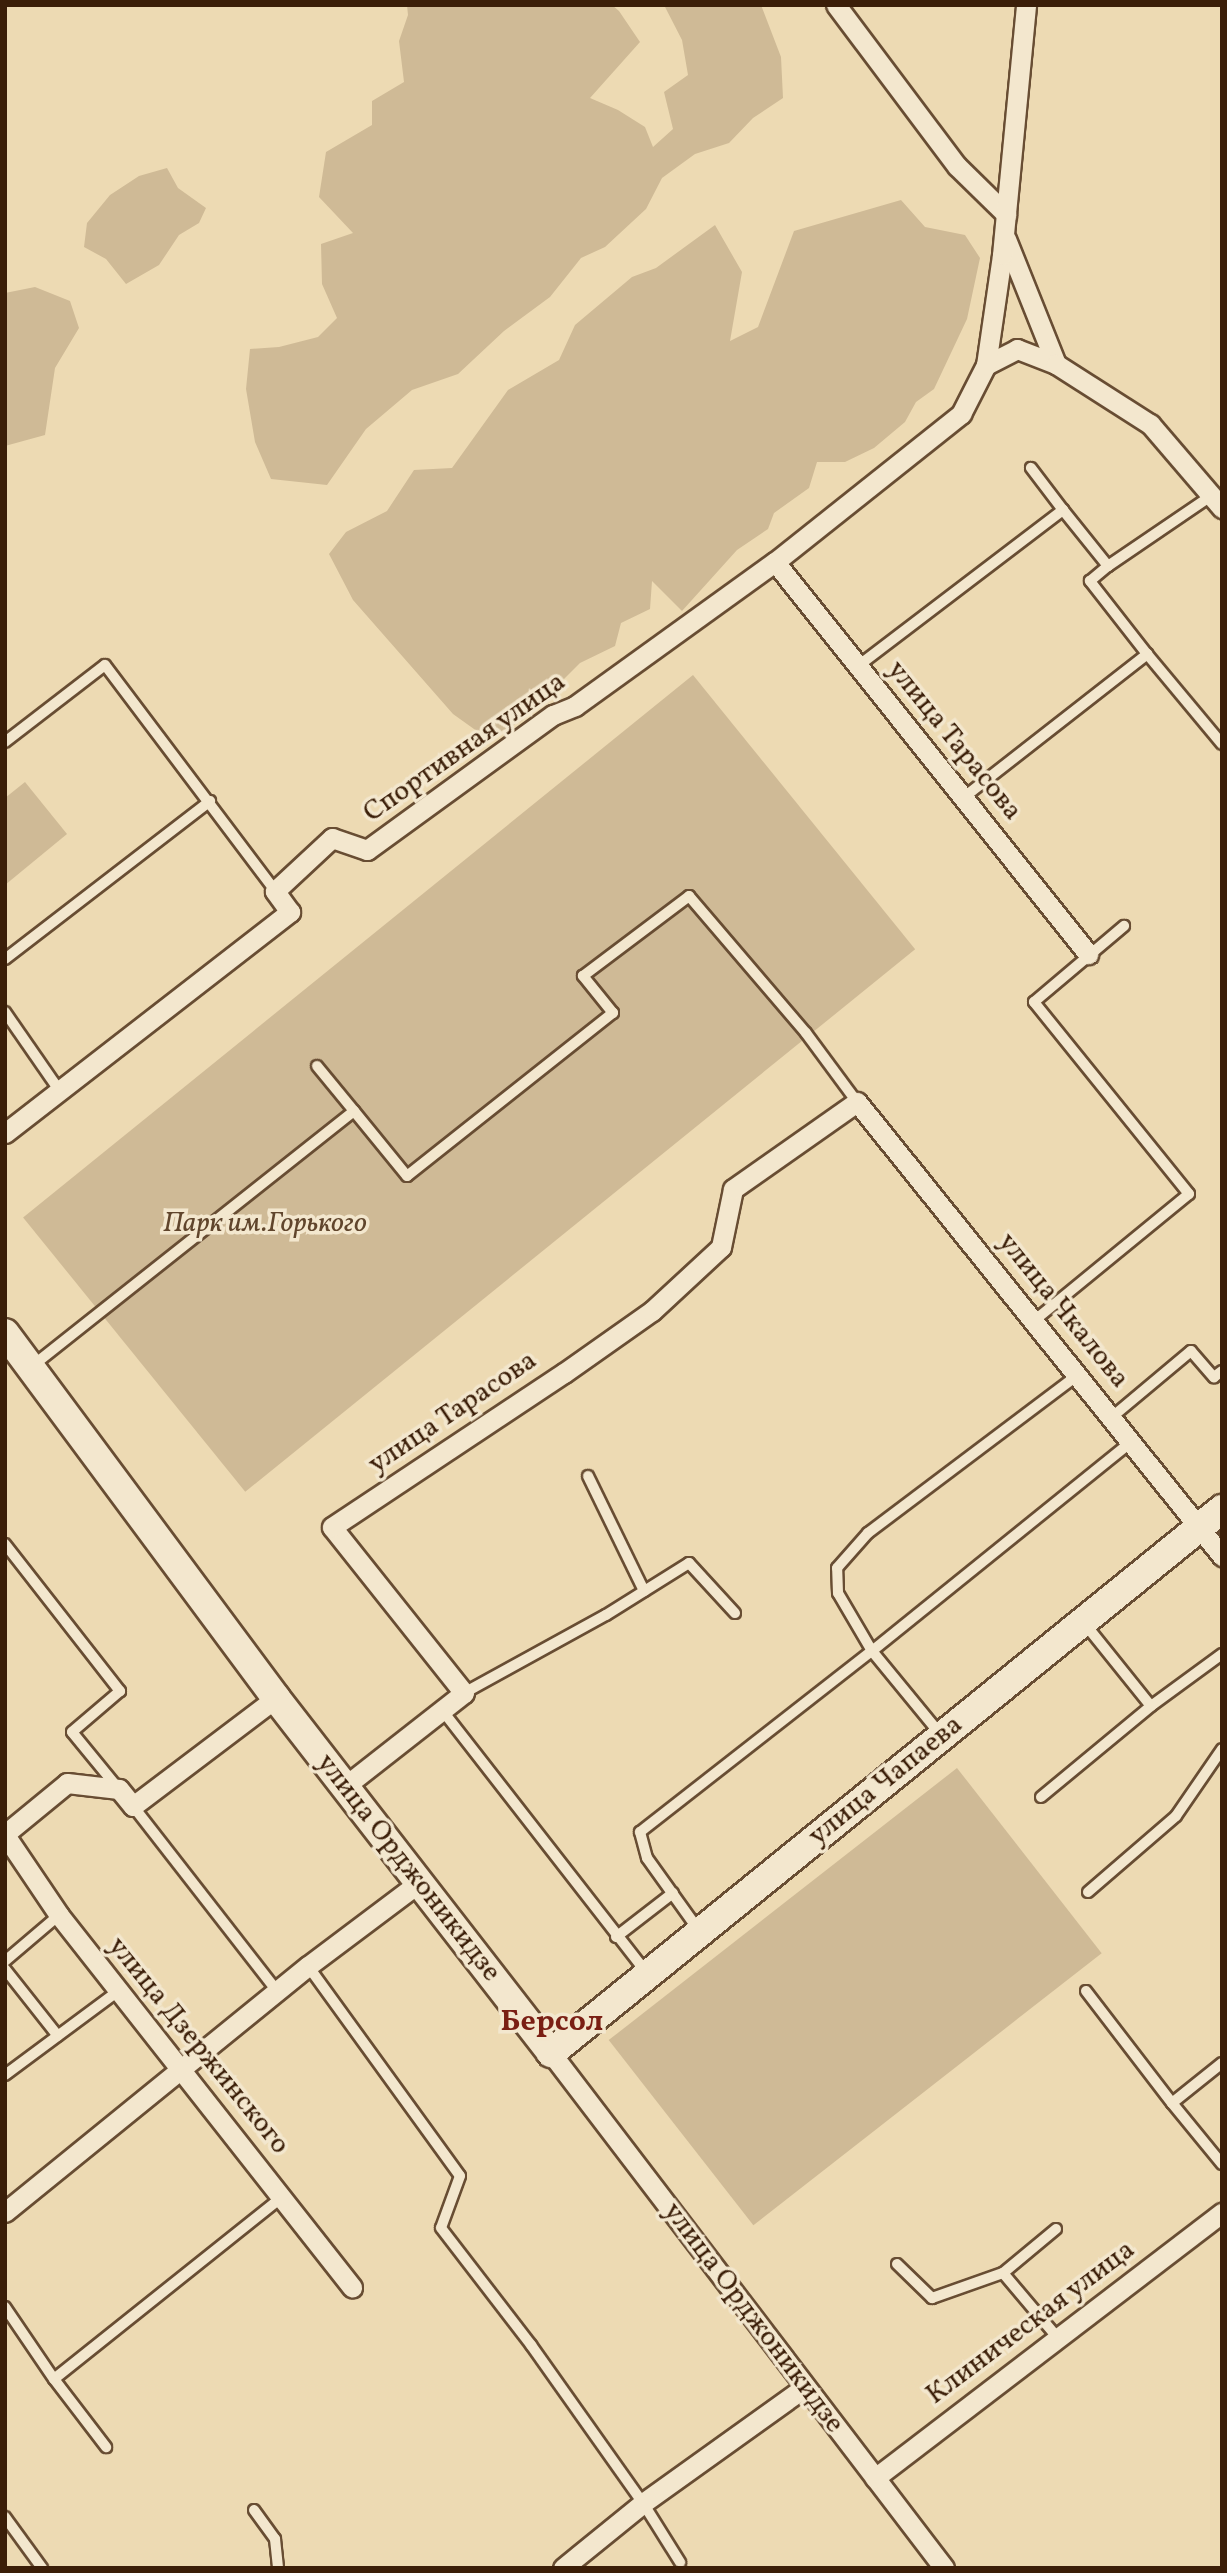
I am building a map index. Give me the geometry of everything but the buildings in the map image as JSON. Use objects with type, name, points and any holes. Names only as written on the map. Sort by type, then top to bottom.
[{"type":"street","points":[[836,5],[957,166],[1006,214]]},
{"type":"street","points":[[986,365],[1004,233],[1026,5]]},
{"type":"street","points":[[1004,233],[1056,365]]},
{"type":"street","points":[[986,365],[1017,349],[1056,365],[1150,424],[1216,502]]},
{"type":"street","name":"Спортивная улица","points":[[275,891],[332,838],[367,850],[554,715],[575,706],[775,562],[961,414],[986,365]]},
{"type":"street","name":"улица Тарасова","points":[[775,562],[1088,954]]},
{"type":"street","points":[[5,1133],[290,912],[275,891]]},
{"type":"street","name":"улица Тарасова","points":[[464,1693],[332,1527],[564,1373],[652,1311],[722,1247],[733,1189],[858,1102]]},
{"type":"street","name":"улица Чкалова","points":[[858,1102],[1222,1556]]},
{"type":"street","name":"улица Орджоникидзе","points":[[6,1337],[276,1698],[421,1882],[944,2568]]},
{"type":"street","name":"улица Чапаева","points":[[551,2053],[1222,1509]]},
{"type":"street","points":[[344,1787],[464,1693]]},
{"type":"street","points":[[5,1834],[67,1783],[119,1789],[133,1807],[276,1698]]},
{"type":"street","name":"улица Дзержинского","points":[[5,1834],[59,1915],[179,2070],[283,2196],[352,2288]]},
{"type":"street","points":[[5,2212],[308,1966],[421,1882]]},
{"type":"street","name":"Клиническая улица","points":[[875,2478],[1222,2213]]},
{"type":"street","points":[[563,2568],[643,2503],[805,2387]]},
{"type":"lane","points":[[1031,468],[1108,566]]},
{"type":"lane","points":[[1216,502],[1108,566],[1090,581],[1222,744]]},
{"type":"lane","points":[[858,666],[1063,509]]},
{"type":"lane","points":[[963,798],[1147,654]]},
{"type":"lane","points":[[5,742],[106,665],[210,800],[275,891]]},
{"type":"lane","points":[[5,959],[210,800]]},
{"type":"lane","points":[[317,1066],[407,1177],[613,1013],[583,976],[689,896],[806,1033],[858,1102]]},
{"type":"lane","points":[[1035,1320],[1189,1194],[1034,1002],[1124,926]]},
{"type":"lane","points":[[5,1012],[59,1090]]},
{"type":"lane","points":[[31,1367],[354,1111]]},
{"type":"lane","points":[[1112,1417],[1191,1351],[1214,1377],[1222,1371]]},
{"type":"lane","points":[[942,1736],[872,1651],[838,1593],[837,1568],[868,1533],[1078,1375]]},
{"type":"lane","points":[[700,1932],[647,1858],[640,1832],[872,1651],[1131,1442]]},
{"type":"lane","points":[[589,1476],[644,1591]]},
{"type":"lane","points":[[5,1544],[120,1691],[72,1732],[119,1789]]},
{"type":"lane","points":[[464,1693],[689,1563],[734,1613]]},
{"type":"lane","points":[[1083,1621],[1151,1706]]},
{"type":"lane","points":[[1041,1797],[1151,1706],[1222,1654]]},
{"type":"lane","points":[[442,1709],[616,1937],[648,1974]]},
{"type":"lane","points":[[1088,1892],[1176,1816],[1222,1749]]},
{"type":"lane","points":[[133,1807],[277,1991]]},
{"type":"lane","points":[[616,1937],[673,1893]]},
{"type":"lane","points":[[5,1961],[59,1915]]},
{"type":"lane","points":[[308,1966],[460,2175],[441,2228],[531,2345],[643,2503],[680,2562]]},
{"type":"lane","points":[[5,1969],[58,2036]]},
{"type":"lane","points":[[1086,1991],[1222,2164]]},
{"type":"lane","points":[[5,2075],[118,1992]]},
{"type":"lane","points":[[1172,2103],[1222,2063]]},
{"type":"lane","points":[[54,2379],[283,2196]]},
{"type":"lane","points":[[897,2264],[932,2298],[1003,2273],[1056,2230]]},
{"type":"lane","points":[[1003,2273],[1058,2338]]},
{"type":"lane","points":[[5,2306],[6,2313],[106,2447]]},
{"type":"lane","points":[[254,2510],[275,2539],[278,2568]]},
{"type":"lane","points":[[5,2517],[42,2568]]},
{"type":"green space","points":[[407,5],[612,5],[640,42],[590,98],[618,110],[645,127],[653,147],[673,129],[664,92],[688,75],[682,40],[664,5],[761,5],[781,57],[783,98],[753,118],[729,143],[695,154],[662,178],[646,209],[605,247],[581,258],[550,297],[504,331],[458,374],[412,390],[366,429],[327,485],[271,479],[255,442],[246,389],[250,349],[279,347],[318,337],[337,318],[322,284],[321,244],[353,233],[319,197],[326,152],[372,125],[372,101],[404,82],[399,41],[408,15]]},
{"type":"green space","points":[[167,168],[178,188],[206,208],[199,223],[179,235],[159,265],[126,284],[106,259],[84,247],[87,223],[110,195],[139,176]]},
{"type":"green space","points":[[901,200],[925,227],[965,235],[980,258],[967,319],[934,389],[916,402],[905,422],[874,448],[845,462],[817,462],[809,488],[774,513],[768,529],[737,550],[682,611],[652,581],[650,609],[621,623],[615,646],[580,663],[523,720],[488,739],[453,714],[353,600],[329,554],[346,532],[387,511],[414,470],[452,468],[508,390],[559,360],[575,325],[632,277],[656,268],[715,225],[742,272],[730,341],[758,327],[794,231]]},
{"type":"green space","points":[[35,287],[70,301],[79,328],[55,368],[45,435],[5,446],[5,293]]},
{"type":"green space","name":"Парк им.Горького","points":[[693,675],[915,949],[245,1492],[23,1217]]},
{"type":"green space","points":[[25,782],[67,834],[5,885],[5,798]]},
{"type":"green space","points":[[957,1768],[1102,1953],[753,2225],[609,2040]]},
{"type":"district","name":"Берсол","points":[[552,2022]]}]
